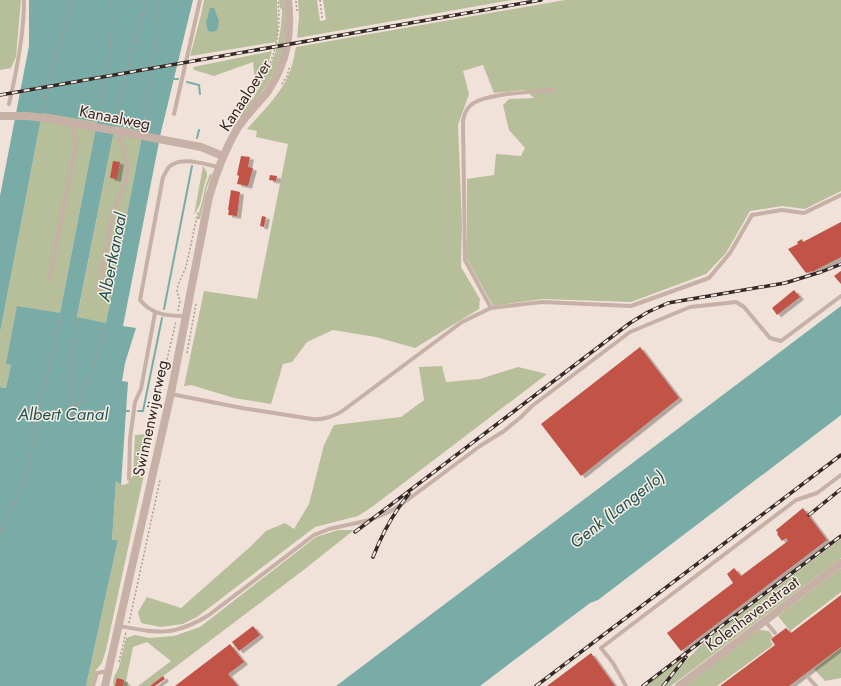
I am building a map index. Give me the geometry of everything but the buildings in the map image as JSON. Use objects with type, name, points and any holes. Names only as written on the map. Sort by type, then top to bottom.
[{"type":"street","name":"Kanaaloever","points":[[223,156],[245,118],[267,91],[279,72],[285,54],[290,30],[288,0]]},
{"type":"street","name":"Kanaalweg","points":[[0,116],[27,116],[116,128],[201,147],[223,156]]},
{"type":"street","name":"Swinnenwijerweg","points":[[105,686],[171,393],[209,197],[223,156]]},
{"type":"street","name":"Kolenhavenstraat","points":[[680,686],[841,563]]},
{"type":"lane","points":[[9,104],[24,17],[24,0]]},
{"type":"lane","points":[[174,114],[200,0]]},
{"type":"lane","points":[[491,308],[465,260],[463,121],[465,113],[471,104],[497,95],[554,90]]},
{"type":"lane","points":[[49,280],[76,145],[72,128],[73,123]]},
{"type":"lane","points":[[98,290],[113,213],[126,180],[128,166],[116,128]]},
{"type":"lane","points":[[186,316],[156,313],[146,308],[140,300],[163,177],[169,167],[176,163],[189,161],[218,167]]},
{"type":"lane","points":[[171,393],[242,408],[319,420],[329,418],[341,412],[462,322],[491,308],[542,302],[631,306],[709,278],[730,253],[752,215],[782,210],[804,213],[841,195]]},
{"type":"lane","points":[[119,626],[160,632],[176,631],[193,625],[209,615],[314,535],[329,529],[370,520],[402,504],[480,446],[504,431],[532,406],[630,332],[690,307],[736,302],[744,307],[770,338],[781,341],[841,296]]},
{"type":"lane","points":[[129,479],[130,439],[134,402],[141,389],[156,313]]},
{"type":"lane","points":[[626,686],[613,663],[601,648],[796,500],[817,493],[841,475]]},
{"type":"lane","points":[[765,621],[775,633]]},
{"type":"lane","points":[[93,686],[97,673],[108,671]]},
{"type":"lane","points":[[808,677],[816,686]]},
{"type":"path","points":[[43,112],[53,66],[73,0]]},
{"type":"path","points":[[97,122],[109,66],[111,0]]},
{"type":"path","points":[[116,128],[129,60],[148,0]]},
{"type":"path","points":[[143,131],[153,63],[158,0]]},
{"type":"path","points":[[248,102],[259,86],[274,53],[280,20],[278,0]]},
{"type":"path","points":[[320,0],[322,18]]},
{"type":"path","points":[[147,469],[145,455],[180,301],[177,291],[178,284],[186,267],[196,216]]},
{"type":"path","points":[[0,533],[14,505],[25,478],[30,460],[42,395],[54,347],[60,313]]},
{"type":"path","points":[[77,318],[75,342],[72,355],[73,419],[103,340],[106,323]]},
{"type":"green space","points":[[0,0],[21,0],[16,57],[11,68],[0,70]]},
{"type":"green space","points":[[204,0],[277,0],[278,31],[276,42],[190,56]]},
{"type":"green space","points":[[279,0],[284,0],[285,32],[284,43],[278,64],[265,88],[238,122],[250,100],[252,100],[274,57],[280,34],[282,9],[280,8]]},
{"type":"green space","points":[[298,0],[317,0],[320,21],[326,20],[323,0],[512,0],[297,38],[299,18]]},
{"type":"green space","points":[[565,0],[841,0],[841,191],[805,209],[782,206],[750,211],[726,253],[706,274],[631,302],[542,299],[493,306],[467,259],[467,179],[494,175],[496,154],[521,156],[525,148],[509,130],[503,105],[509,99],[534,98],[525,90],[494,93],[483,65],[463,71],[469,94],[458,125],[462,223],[461,267],[480,299],[479,309],[415,348],[376,337],[333,330],[307,342],[292,362],[283,364],[271,404],[234,398],[191,385],[184,386],[204,291],[257,299],[288,144],[256,137],[257,131],[247,129],[281,89],[292,67],[296,47]]},
{"type":"green space","points":[[272,51],[267,67],[249,98],[255,81],[253,62],[214,76],[194,70],[193,67]]},
{"type":"green space","points":[[43,112],[97,122],[60,313],[7,364],[11,365],[6,388],[0,387],[0,333]]},
{"type":"green space","points":[[115,126],[143,131],[106,323],[77,318]]},
{"type":"green space","points":[[203,166],[207,173],[207,177],[200,204],[194,215]]},
{"type":"green space","points":[[210,174],[212,175],[207,187],[200,219],[197,219],[206,184]]},
{"type":"green space","points":[[442,366],[446,382],[480,379],[518,367],[547,374],[372,507],[358,516],[315,527],[197,617],[183,624],[161,627],[141,623],[138,612],[147,597],[181,608],[266,531],[285,523],[294,529],[309,504],[324,445],[334,425],[401,417],[424,400],[419,367]]},
{"type":"green space","points":[[148,434],[143,457],[145,470],[106,650],[102,663],[96,670],[91,686],[86,686],[118,540],[112,540],[116,481],[121,485],[127,484],[133,476],[135,435]]},
{"type":"green space","points":[[338,530],[354,530],[150,686],[138,686],[171,661],[147,642],[133,647],[126,681],[131,686],[114,686],[114,677],[119,667],[126,638],[135,635],[149,638],[174,636],[200,627],[316,537]]},
{"type":"green space","points":[[841,539],[841,558],[671,686],[665,686],[675,672],[706,640]]},
{"type":"green space","points":[[841,568],[841,592],[790,631],[778,616]]},
{"type":"green space","points":[[759,630],[769,631],[773,637],[770,639],[773,645],[717,686],[685,686]]},
{"type":"green space","points":[[841,648],[841,678],[825,681],[814,669]]},
{"type":"green space","points":[[688,653],[662,686],[645,686]]},
{"type":"water","name":"Albert Canal","points":[[29,0],[193,0],[161,132],[123,326],[136,328],[125,363],[122,381],[128,382],[121,485],[116,481],[112,540],[118,540],[86,686],[0,686],[0,387],[6,388],[11,365],[6,364],[17,306],[60,313],[97,122],[43,113],[0,333],[0,196],[29,46]],"holes":[[[115,126],[143,131],[106,323],[77,317]]]},
{"type":"water","points":[[210,8],[214,8],[219,21],[217,30],[213,32],[208,31],[206,23]]},
{"type":"water","name":"Genk (Langerlo)","points":[[841,306],[841,415],[598,600],[590,603],[480,686],[336,686]]},
{"type":"waterway","points":[[187,82],[199,85],[200,94]]},
{"type":"waterway","points":[[197,138],[199,130]]},
{"type":"waterway","points":[[164,309],[192,166]]},
{"type":"waterway","points":[[138,411],[143,411],[162,318]]},
{"type":"railway","points":[[0,95],[541,0]]},
{"type":"railway","points":[[355,532],[630,323],[648,312],[668,303],[785,283],[841,264]]},
{"type":"railway","points":[[536,686],[841,455]]},
{"type":"railway","points":[[809,515],[841,489]]},
{"type":"railway","points":[[373,557],[380,540],[398,508],[409,494]]},
{"type":"railway","points":[[643,686],[841,536]]},
{"type":"railway","points":[[663,686],[686,657]]},
{"type":"water label","name":"Albertkanaal","points":[[112,257]]}]
